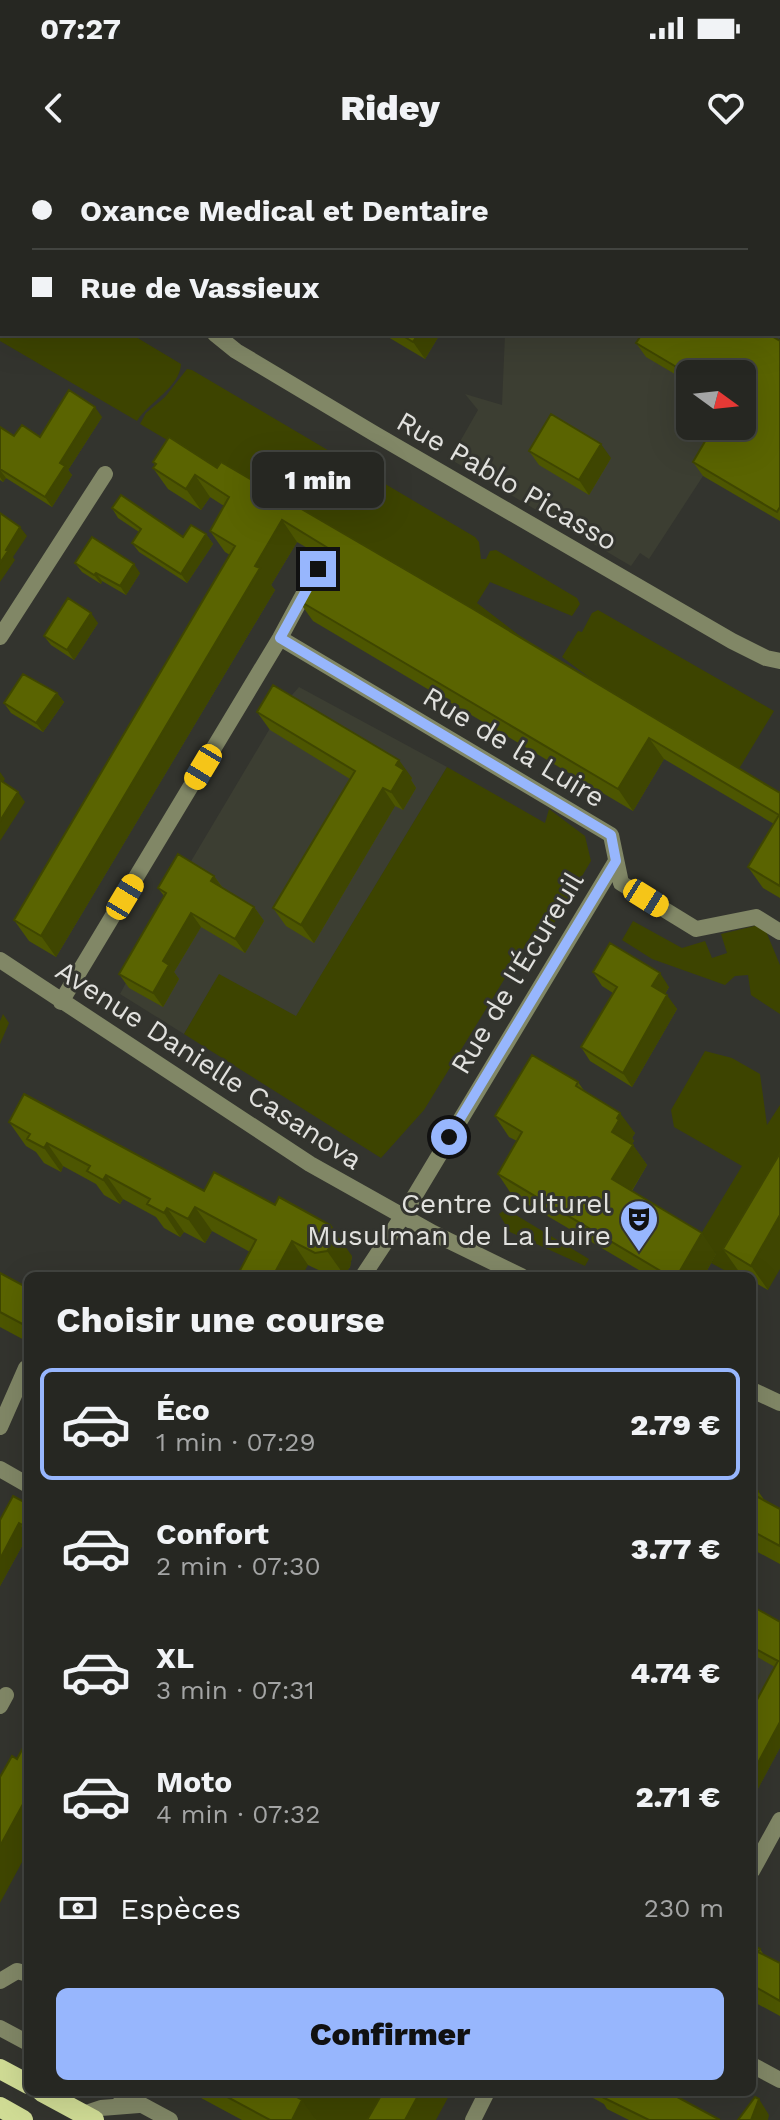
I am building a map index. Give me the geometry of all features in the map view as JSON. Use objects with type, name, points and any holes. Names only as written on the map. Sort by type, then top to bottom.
[{"type":"main road","points":[[0,2069],[24,2082]]},
{"type":"main road","points":[[49,2096],[88,2117]]},
{"type":"main road","points":[[0,2107],[23,2120]]},
{"type":"street","name":"Rue Pablo Picasso","points":[[217,336],[236,351],[350,419],[732,641],[766,658],[780,661]]},
{"type":"street","points":[[0,637],[105,474]]},
{"type":"street","points":[[61,1002],[280,638],[318,569]]},
{"type":"street","name":"Rue de la Luire","points":[[280,638],[611,835],[621,883],[696,929],[756,917],[780,932]]},
{"type":"street","name":"Rue de l'Écureuil","points":[[366,1272],[402,1217],[616,861]]},
{"type":"street","name":"Avenue Danielle Casanova","points":[[0,960],[310,1164],[402,1217],[513,1272]]},
{"type":"street","points":[[0,1427],[24,1373]]},
{"type":"street","points":[[756,1392],[780,1403]]},
{"type":"street","points":[[0,1469],[24,1483]]},
{"type":"street","points":[[756,1864],[780,1820]]},
{"type":"street","points":[[0,1981],[17,1971],[24,1973]]},
{"type":"street","points":[[0,2028],[24,2041]]},
{"type":"street","points":[[756,2067],[780,2080]]},
{"type":"street","points":[[125,2096],[170,2120]]},
{"type":"street","points":[[473,2120],[485,2096]]},
{"type":"street","points":[[88,2117],[101,2108],[141,2105]]},
{"type":"shaded area","points":[[505,336],[779,336],[780,437],[756,397],[756,360],[676,360],[676,440],[724,440],[649,559],[640,553],[631,566],[450,459],[478,410],[465,394],[502,405]]},
{"type":"shaded area","points":[[299,687],[447,767],[296,1017],[219,975],[184,1034],[120,994],[187,868],[285,703]]},
{"type":"shaded area","points":[[756,1616],[780,1629],[780,1748],[756,1793]]},
{"type":"green space","points":[[0,336],[134,336],[181,364],[170,387],[137,421],[0,341]]},
{"type":"green space","points":[[187,369],[475,537],[479,542],[481,559],[486,559],[490,551],[496,550],[577,598],[580,604],[572,616],[490,582],[477,603],[589,689],[140,424],[146,413],[165,397]]},
{"type":"green space","points":[[598,610],[774,711],[734,777],[639,715],[562,657],[578,631],[582,632],[592,613]]},
{"type":"green space","points":[[447,767],[545,823],[549,809],[585,836],[591,861],[550,930],[534,931],[424,1110],[381,1158],[184,1034],[219,974],[296,1016]]},
{"type":"green space","points":[[633,921],[682,948],[705,941],[712,958],[727,953],[721,934],[763,924],[780,965],[780,1014],[751,995],[748,975],[735,976],[725,985],[652,959],[622,940]]},
{"type":"green space","points":[[705,1051],[732,1058],[760,1074],[767,1125],[780,1105],[780,1200],[738,1272],[723,1272],[711,1263],[716,1254],[699,1237],[742,1166],[674,1127],[671,1110]]},
{"type":"green space","points":[[506,1209],[589,1259],[585,1266],[510,1232],[499,1214]]},
{"type":"green space","points":[[266,2096],[411,2096],[398,2120],[311,2120]]},
{"type":"building","points":[[403,336],[417,336],[413,342]]},
{"type":"building","points":[[641,336],[771,336],[780,341],[780,507],[777,512],[693,462],[706,440],[756,440],[756,360],[676,360],[676,367],[636,343]]},
{"type":"building","points":[[69,390],[95,407],[60,463],[65,466],[45,497],[0,469],[0,427],[14,436],[22,425],[40,437]]},
{"type":"building","points":[[551,414],[601,444],[579,480],[529,451]]},
{"type":"building","points":[[169,437],[217,468],[221,462],[780,793],[780,886],[748,867],[779,815],[649,738],[618,789],[298,600],[328,548],[282,520],[255,566],[260,568],[41,936],[14,920],[235,546],[210,531],[229,497],[195,475],[186,489],[153,468],[156,464],[153,462]]},
{"type":"building","points":[[121,495],[183,537],[191,525],[206,534],[181,574],[132,543],[141,529],[112,508]]},
{"type":"building","points":[[0,513],[20,527],[0,563]]},
{"type":"building","points":[[92,537],[134,564],[120,586],[75,563]]},
{"type":"building","points":[[68,598],[91,613],[67,650],[44,636]]},
{"type":"building","points":[[23,674],[57,693],[36,723],[4,703]]},
{"type":"building","points":[[273,685],[399,760],[396,765],[404,770],[391,792],[383,788],[301,925],[273,908],[355,771],[257,712]]},
{"type":"building","points":[[0,780],[18,792],[0,821]]},
{"type":"building","points":[[178,854],[214,876],[211,881],[254,907],[235,939],[191,913],[163,961],[169,965],[153,993],[119,974],[166,893],[158,888]]},
{"type":"building","points":[[610,943],[660,973],[652,986],[667,995],[623,1073],[581,1047],[617,987],[593,972]]},
{"type":"building","points":[[532,1055],[578,1082],[576,1086],[620,1113],[612,1132],[633,1145],[612,1179],[702,1233],[679,1272],[662,1272],[498,1174],[522,1132],[495,1116]]},
{"type":"building","points":[[24,1094],[204,1191],[214,1172],[275,1205],[279,1197],[330,1225],[335,1232],[333,1243],[327,1251],[315,1253],[292,1241],[275,1272],[239,1272],[256,1240],[195,1207],[188,1219],[167,1208],[164,1213],[147,1204],[150,1199],[106,1175],[103,1180],[87,1171],[90,1166],[47,1143],[44,1148],[27,1139],[30,1134],[9,1122]]},
{"type":"building","points":[[780,1153],[780,1215],[751,1266],[723,1249]]},
{"type":"building","points":[[0,1273],[24,1286],[24,1325],[0,1312]]},
{"type":"building","points":[[13,1496],[24,1502],[24,1526],[19,1523],[0,1559],[0,1520]]},
{"type":"building","points":[[756,1496],[780,1509],[780,1546],[756,1533]]},
{"type":"building","points":[[756,1608],[780,1622],[780,1722],[756,1767],[756,1702],[778,1661],[756,1649]]},
{"type":"building","points":[[24,1749],[24,1802],[0,1846],[0,1777],[12,1756],[17,1759]]},
{"type":"building","points":[[756,1947],[760,1949],[758,1952],[780,1963],[780,2001],[756,1987]]},
{"type":"building","points":[[225,2096],[295,2096],[302,2100],[292,2120],[270,2120]]},
{"type":"building","points":[[381,2096],[418,2096],[405,2120],[367,2120]]},
{"type":"building","points":[[600,2096],[675,2096],[720,2120],[649,2120]]},
{"type":"building","points":[[755,2097],[759,2099],[751,2120],[738,2120]]},
{"type":"place","name":"Centre Culturel Musulman de La Luire","points":[[639,1253]]},
{"type":"route","points":[[318,569],[280,638],[611,835],[616,861],[449,1137]]}]
